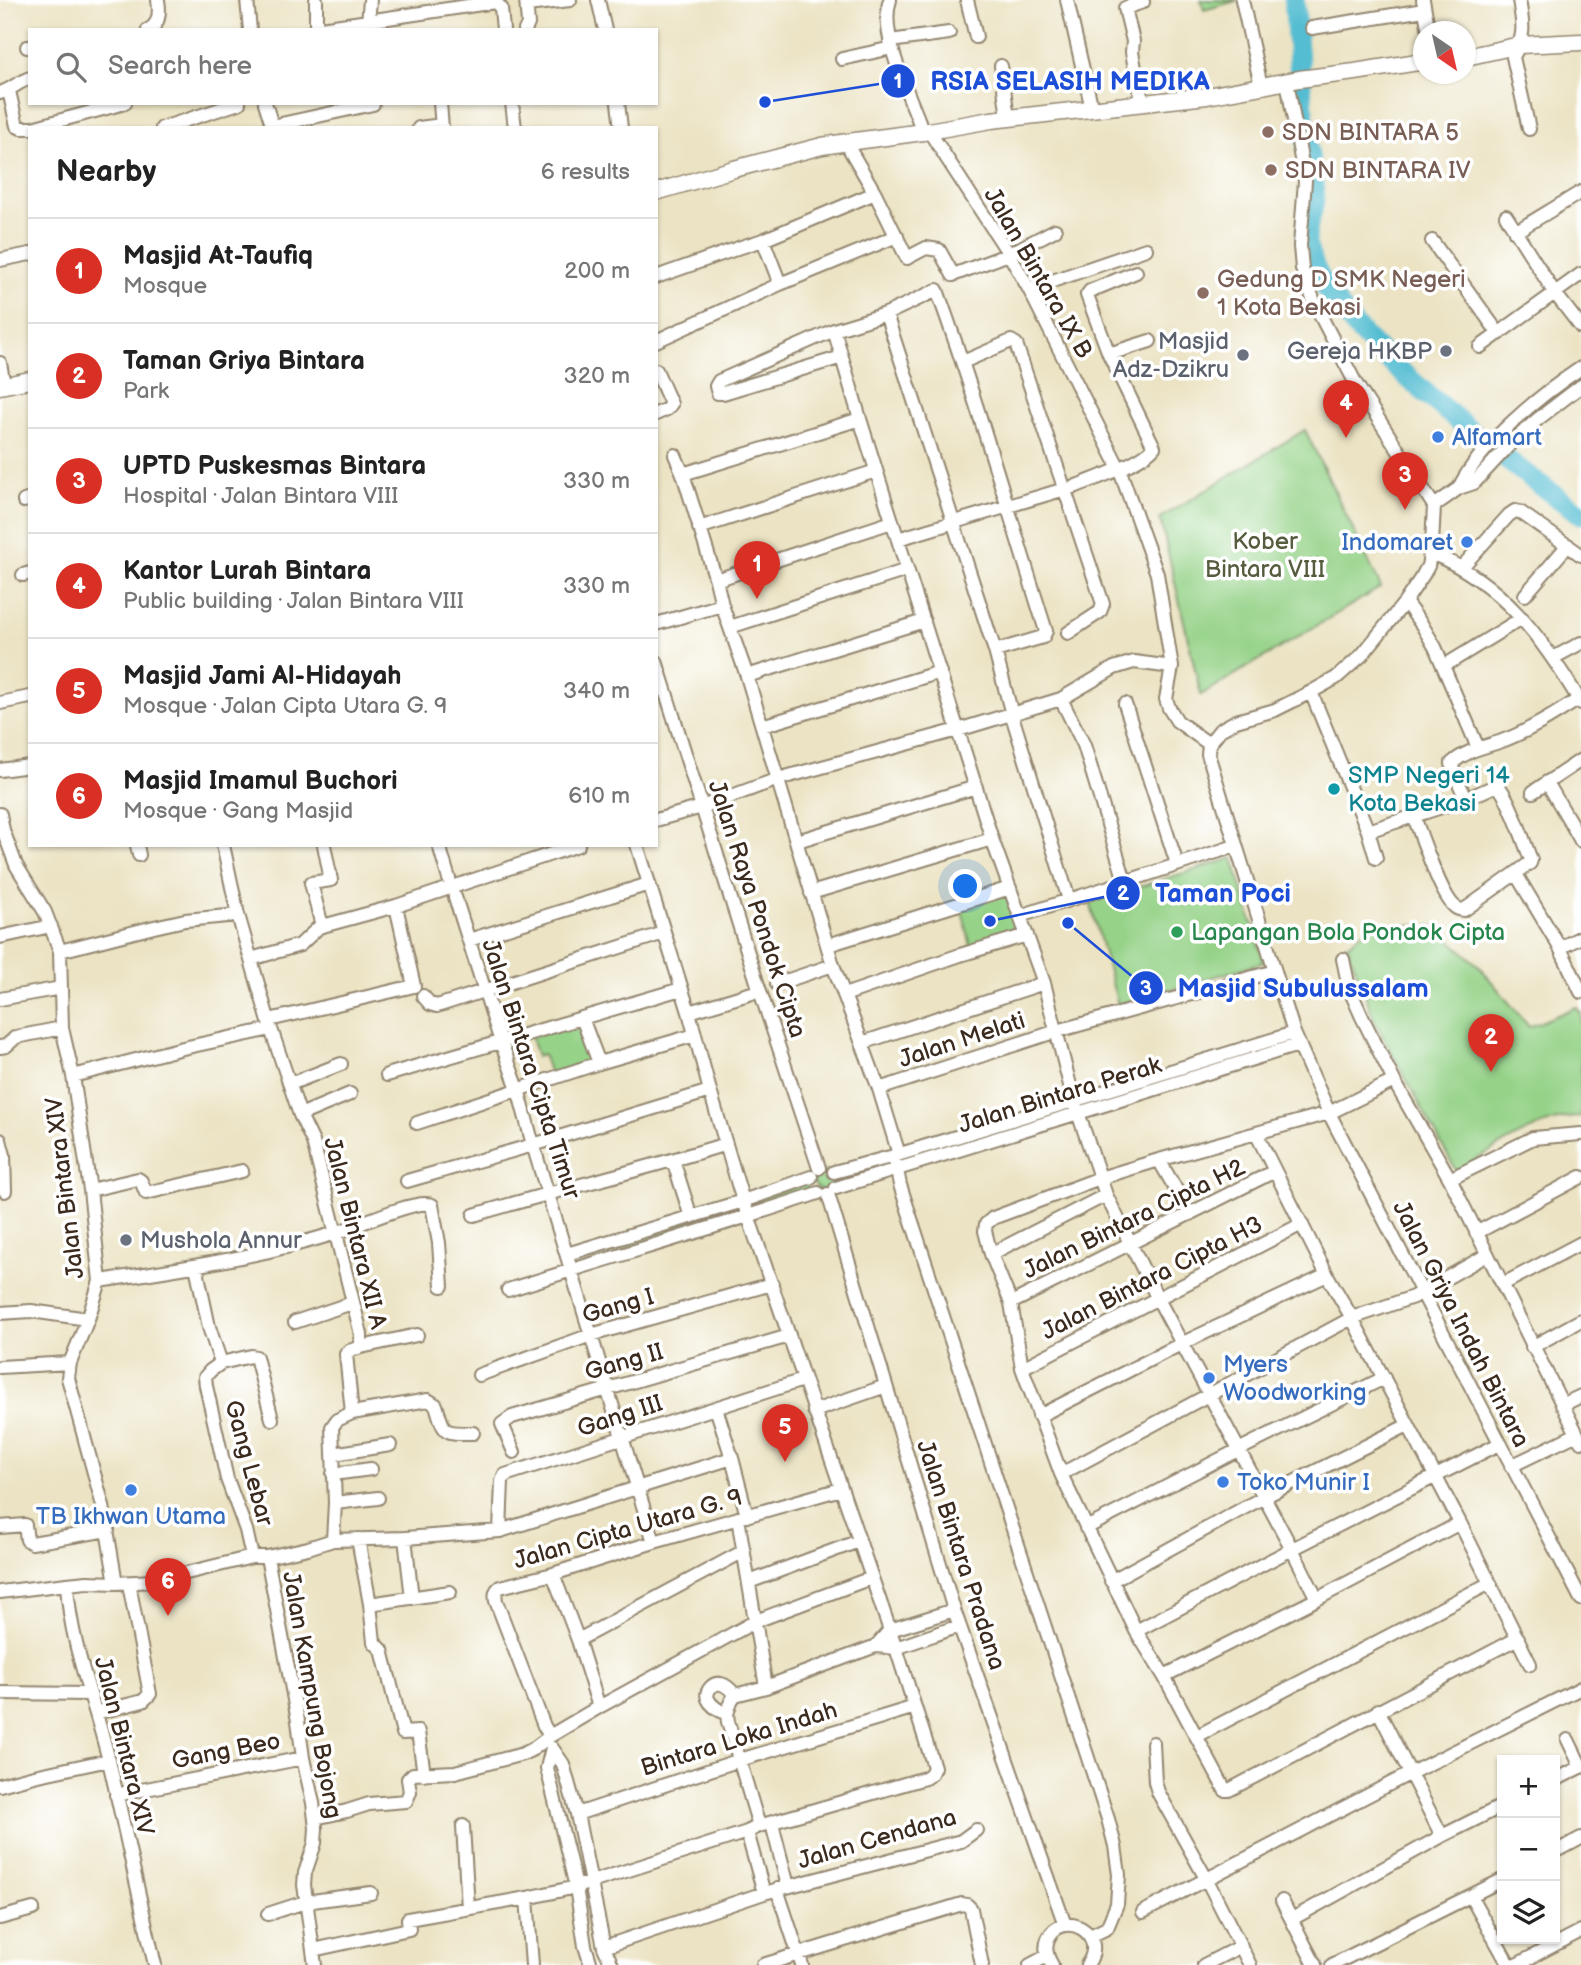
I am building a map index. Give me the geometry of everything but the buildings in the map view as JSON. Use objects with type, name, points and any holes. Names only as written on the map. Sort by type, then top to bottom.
[{"type":"main road","points":[[1476,55],[1520,45],[1581,42]]},
{"type":"main road","points":[[658,191],[822,146],[1007,118],[1207,96],[1413,63]]},
{"type":"main road","points":[[2,386],[28,383]]},
{"type":"street","points":[[151,28],[158,19],[158,0]]},
{"type":"street","points":[[247,0],[250,28]]},
{"type":"street","points":[[316,0],[316,24],[321,28],[368,22],[402,23],[495,2],[501,8],[503,28]]},
{"type":"street","points":[[368,22],[370,0]]},
{"type":"street","points":[[526,28],[527,3],[570,0]]},
{"type":"street","points":[[598,0],[605,28]]},
{"type":"street","name":"Jalan Bintara IX B","points":[[890,0],[887,18],[891,44],[926,131],[1009,254],[1119,468],[1157,574],[1172,667],[1166,699],[1168,708],[1177,720],[1209,744]]},
{"type":"street","points":[[967,0],[976,37]]},
{"type":"street","points":[[1068,0],[1092,109]]},
{"type":"street","points":[[1142,0],[1143,2],[1125,8],[1143,102]]},
{"type":"street","points":[[1242,0],[1261,86]]},
{"type":"street","points":[[1519,0],[1524,27],[1520,45],[1513,57],[1529,129]]},
{"type":"street","points":[[1312,28],[1423,5]]},
{"type":"street","points":[[842,59],[891,44],[949,33]]},
{"type":"street","points":[[1001,66],[1007,118]]},
{"type":"street","points":[[28,79],[5,92],[17,126],[28,128]]},
{"type":"street","points":[[1209,744],[1220,730],[1236,721],[1275,710],[1336,678],[1362,655],[1405,602],[1429,566],[1431,553],[1434,506],[1356,384],[1315,307],[1302,269],[1300,246],[1305,181],[1293,80]]},
{"type":"street","points":[[39,126],[117,105]]},
{"type":"street","points":[[168,126],[233,105]]},
{"type":"street","points":[[266,105],[273,126]]},
{"type":"street","points":[[277,126],[369,105]]},
{"type":"street","points":[[512,105],[515,126]]},
{"type":"street","points":[[618,105],[621,126]]},
{"type":"street","points":[[440,106],[442,126]]},
{"type":"street","points":[[848,142],[907,257],[926,248],[939,250],[953,275],[1009,254],[1055,230]]},
{"type":"street","points":[[1515,232],[1581,192]]},
{"type":"street","points":[[658,276],[763,240],[875,193]]},
{"type":"street","points":[[1506,216],[1554,292],[1581,327]]},
{"type":"street","points":[[658,340],[780,284],[897,236]]},
{"type":"street","points":[[763,240],[780,284]]},
{"type":"street","points":[[1432,241],[1499,334]]},
{"type":"street","points":[[1029,289],[1146,249]]},
{"type":"street","points":[[0,260],[28,254]]},
{"type":"street","points":[[898,540],[1070,488],[1119,468],[1150,451],[1154,444],[1109,354],[1088,292],[1136,272]]},
{"type":"street","points":[[1480,347],[1581,274]]},
{"type":"street","points":[[842,357],[723,393],[718,393],[716,386],[719,382],[834,330],[886,314],[937,290],[963,362],[1046,631],[1043,637],[995,651]]},
{"type":"street","points":[[886,314],[995,651],[1069,900]]},
{"type":"street","points":[[834,330],[992,839],[1044,983],[1076,1106],[1106,1195],[1181,1344],[1317,1599]]},
{"type":"street","points":[[963,362],[1014,341],[1070,488],[1103,604],[1100,612],[1068,633]]},
{"type":"street","points":[[1109,354],[1150,341]]},
{"type":"street","points":[[0,363],[2,386]]},
{"type":"street","points":[[1434,506],[1459,488],[1474,484],[1490,455],[1528,407],[1581,368]]},
{"type":"street","points":[[658,375],[671,404],[658,413]]},
{"type":"street","points":[[1506,438],[1538,419],[1581,386]]},
{"type":"street","points":[[1528,407],[1538,419]]},
{"type":"street","points":[[683,474],[860,419]]},
{"type":"street","points":[[675,455],[747,676],[833,965],[879,1089],[900,1185],[1104,1806],[1115,1846],[1119,1875],[1117,1904],[1107,1928],[1090,1936]]},
{"type":"street","points":[[699,528],[876,471]]},
{"type":"street","points":[[1462,567],[1515,511],[1581,555]]},
{"type":"street","points":[[716,580],[892,523]]},
{"type":"street","points":[[1525,595],[1568,545]]},
{"type":"street","points":[[1431,553],[1462,567],[1497,593],[1522,618],[1553,658],[1580,701],[1546,721],[1502,741],[1478,748],[1452,763],[1466,799]]},
{"type":"street","points":[[730,627],[908,570]]},
{"type":"street","points":[[1405,602],[1429,635],[1478,748]]},
{"type":"street","points":[[658,623],[722,605]]},
{"type":"street","points":[[1444,666],[1522,618]]},
{"type":"street","points":[[747,676],[924,621]]},
{"type":"street","points":[[1553,658],[1581,643]]},
{"type":"street","points":[[658,819],[702,807],[778,779],[1061,699],[1114,668],[1127,664],[1134,662],[1172,667]]},
{"type":"street","name":"Jalan Raya Pondok Cipta","points":[[658,667],[815,1173]]},
{"type":"street","points":[[762,726],[940,672]]},
{"type":"street","points":[[1311,692],[1368,831],[1376,858]]},
{"type":"street","points":[[0,703],[28,697]]},
{"type":"street","points":[[1061,699],[1084,746],[1125,881]]},
{"type":"street","points":[[1125,704],[1177,864]]},
{"type":"street","name":"Jalan Griya Indah Bintara","points":[[1209,744],[1208,754],[1236,846],[1296,1039],[1308,1067],[1329,1113],[1581,1599]]},
{"type":"street","points":[[1533,792],[1581,760]]},
{"type":"street","points":[[0,770],[28,766]]},
{"type":"street","points":[[1547,782],[1581,841]]},
{"type":"street","points":[[1368,831],[1466,799],[1497,785],[1530,863],[1464,909],[1459,909],[1453,906],[1439,881],[1414,817]]},
{"type":"street","points":[[797,841],[976,787]]},
{"type":"street","name":"Jalan Bintara XIV","points":[[0,814],[2,831],[16,864],[45,912],[60,951],[62,1028],[73,1076],[90,1189],[100,1281],[88,1319],[69,1363]]},
{"type":"street","points":[[811,894],[992,839]]},
{"type":"street","points":[[1020,916],[1236,846]]},
{"type":"street","name":"Jalan Bintara XII A","points":[[223,847],[239,915],[270,1024],[300,1115],[313,1142],[361,1334],[361,1347],[346,1354],[352,1413]]},
{"type":"street","points":[[322,926],[311,883],[331,880],[324,847]]},
{"type":"street","name":"Jalan Bintara Cipta Timur","points":[[440,847],[484,992],[518,1089],[654,1542]]},
{"type":"street","points":[[251,959],[300,945],[322,926],[396,906],[572,847]]},
{"type":"street","points":[[313,1950],[409,1929],[408,1919],[527,1898],[576,1886],[925,1778],[931,1774],[934,1767],[890,1630],[748,1217],[638,847]]},
{"type":"street","points":[[1516,874],[1560,948],[1581,992]]},
{"type":"street","points":[[469,940],[649,884]]},
{"type":"street","points":[[828,945],[1010,888]]},
{"type":"street","points":[[73,1076],[414,986],[396,906]]},
{"type":"street","points":[[60,951],[155,926],[239,915]]},
{"type":"street","points":[[0,937],[51,926]]},
{"type":"street","points":[[423,996],[430,1004],[438,1006],[664,933]]},
{"type":"street","points":[[844,995],[1027,935]]},
{"type":"street","points":[[1560,948],[1581,937]]},
{"type":"street","points":[[1343,959],[1355,1002],[1394,1081],[1450,1179],[1579,1438],[1511,1466]]},
{"type":"street","points":[[777,984],[833,965]]},
{"type":"street","name":"Jalan Melati","points":[[879,1089],[1057,1031],[1275,971]]},
{"type":"street","points":[[862,1043],[1044,983]]},
{"type":"street","points":[[0,999],[61,988]]},
{"type":"street","points":[[387,1075],[681,989]]},
{"type":"street","points":[[689,1012],[752,993]]},
{"type":"street","points":[[582,1018],[599,1063]]},
{"type":"street","points":[[0,1047],[6,1046],[16,1037],[62,1028]]},
{"type":"street","points":[[416,1123],[599,1063],[695,1035]]},
{"type":"street","name":"Jalan Bintara Perak","points":[[834,1172],[1076,1106],[1296,1039]]},
{"type":"street","points":[[290,1084],[341,1063]]},
{"type":"street","points":[[1394,1081],[1329,1113],[1100,1178],[989,1221],[985,1231],[1011,1303],[1022,1368],[1061,1475],[1136,1631],[1164,1676],[1225,1790],[1518,1638]]},
{"type":"street","points":[[407,1181],[710,1091]]},
{"type":"street","points":[[300,1115],[350,1094]]},
{"type":"street","points":[[1256,1133],[1327,1275],[1460,1523],[1530,1664]]},
{"type":"street","points":[[1450,1179],[1533,1138],[1581,1134]]},
{"type":"street","points":[[0,1140],[4,1155],[5,1191]]},
{"type":"street","points":[[474,1215],[726,1144]]},
{"type":"street","name":"Jalan Bintara Perak","points":[[508,1290],[827,1192],[896,1157]]},
{"type":"street","points":[[673,1160],[691,1217]]},
{"type":"street","points":[[1159,1160],[1190,1214]]},
{"type":"street","points":[[568,1254],[743,1201],[815,1173],[829,1168],[837,1179],[827,1192],[812,1187],[815,1173]]},
{"type":"street","points":[[90,1189],[138,1179],[146,1193],[242,1171]]},
{"type":"street","name":"Jalan Bintara Cipta H2","points":[[1011,1303],[1275,1171]]},
{"type":"street","points":[[1476,1233],[1581,1177]]},
{"type":"street","name":"Jalan Bintara Pradana","points":[[827,1192],[954,1611],[1065,1925]]},
{"type":"street","points":[[992,1254],[1106,1195]]},
{"type":"street","points":[[100,1281],[263,1252],[336,1233],[396,1210],[430,1203],[439,1243],[442,1286]]},
{"type":"street","name":"Jalan Bintara Cipta H3","points":[[1022,1368],[1302,1224]]},
{"type":"street","points":[[1503,1284],[1581,1243]]},
{"type":"street","points":[[1061,1475],[1352,1318],[1413,1297],[1487,1255]]},
{"type":"street","points":[[196,1266],[209,1327],[222,1363],[256,1357],[272,1419]]},
{"type":"street","points":[[1039,1416],[1181,1344],[1327,1275]]},
{"type":"street","name":"Gang I","points":[[479,1375],[591,1335],[772,1284]]},
{"type":"street","points":[[295,1322],[352,1304]]},
{"type":"street","points":[[0,1313],[31,1311],[88,1319]]},
{"type":"street","points":[[1532,1347],[1581,1320]]},
{"type":"street","points":[[361,1347],[417,1335]]},
{"type":"street","name":"Gang II","points":[[514,1452],[503,1427],[503,1422],[512,1417],[789,1336]]},
{"type":"street","points":[[0,1367],[69,1363],[68,1378],[150,1695],[143,1702],[96,1713]]},
{"type":"street","name":"Gang Lebar","points":[[222,1363],[205,1377],[206,1386],[227,1479],[243,1522],[252,1557]]},
{"type":"street","points":[[1086,1528],[1384,1378]]},
{"type":"street","name":"Gang III","points":[[499,1531],[502,1481],[505,1475],[803,1380]]},
{"type":"street","points":[[814,1410],[886,1387]]},
{"type":"street","points":[[1562,1405],[1581,1396]]},
{"type":"street","points":[[333,1540],[335,1503],[332,1427],[337,1419],[352,1413],[428,1400],[436,1405],[443,1429],[449,1433],[473,1433]]},
{"type":"street","name":"Bintara Loka Indah","points":[[716,1408],[732,1458],[743,1517],[744,1551],[766,1687]]},
{"type":"street","points":[[1111,1581],[1264,1497],[1408,1425]]},
{"type":"street","points":[[1136,1631],[1499,1444]]},
{"type":"street","points":[[333,1454],[390,1445]]},
{"type":"street","points":[[0,1592],[87,1582],[154,1581],[252,1557],[267,1557],[308,1548],[333,1540],[499,1531],[732,1458]]},
{"type":"street","points":[[333,1474],[371,1469]]},
{"type":"street","name":"Jalan Cipta Utara G. 9","points":[[550,1736],[496,1601],[495,1593],[500,1587],[553,1574],[654,1542],[841,1489]]},
{"type":"street","points":[[335,1503],[378,1498]]},
{"type":"street","points":[[1164,1676],[1460,1523]]},
{"type":"street","points":[[0,1527],[25,1525],[27,1540],[32,1543],[108,1530]]},
{"type":"street","points":[[405,1538],[411,1598]]},
{"type":"street","points":[[358,1539],[374,1642],[382,1650],[403,1733],[418,1732],[424,1774]]},
{"type":"street","points":[[749,1582],[859,1541]]},
{"type":"street","points":[[578,1640],[744,1551]]},
{"type":"street","name":"Jalan Kampung Bojong","points":[[267,1557],[313,1803],[315,1843],[305,1873],[305,1902],[315,1965]]},
{"type":"street","points":[[553,1574],[599,1707]]},
{"type":"street","points":[[314,1818],[369,1804],[406,1801],[410,1793],[408,1777],[413,1774],[455,1772],[523,1754],[599,1707],[755,1621],[872,1578]]},
{"type":"street","points":[[1197,1736],[1490,1583]]},
{"type":"street","name":"Jalan Bintara XIV","points":[[67,1584],[75,1638],[109,1760],[155,1965]]},
{"type":"street","points":[[376,1603],[450,1592]]},
{"type":"street","points":[[876,1646],[890,1630],[954,1611]]},
{"type":"street","points":[[735,1695],[766,1687],[876,1646],[896,1648],[960,1626]]},
{"type":"street","points":[[727,1714],[720,1711],[707,1695],[710,1689],[722,1684],[735,1695]]},
{"type":"street","points":[[1143,1912],[1581,1688]]},
{"type":"street","points":[[0,1693],[90,1695]]},
{"type":"street","points":[[735,1695],[727,1714],[760,1828],[782,1887],[801,1959]]},
{"type":"street","name":"Bintara Loka Indah","points":[[577,1814],[740,1760],[915,1707]]},
{"type":"street","points":[[1378,1710],[1442,1836]]},
{"type":"street","points":[[1560,1778],[1581,1767],[1568,1740]]},
{"type":"street","points":[[1153,1743],[1158,1792],[1250,1965]]},
{"type":"street","points":[[591,1965],[585,1946],[576,1886],[547,1768],[552,1748],[563,1765],[577,1814],[604,1947],[612,1965]]},
{"type":"street","name":"Gang Beo","points":[[116,1795],[303,1758]]},
{"type":"street","points":[[0,1785],[109,1760]]},
{"type":"street","points":[[1292,1919],[1497,1808]]},
{"type":"street","points":[[463,1826],[468,1908]]},
{"type":"street","points":[[760,1828],[764,1893]]},
{"type":"street","name":"Jalan Cendana","points":[[604,1947],[782,1887],[961,1841],[976,1830]]},
{"type":"street","points":[[1560,1849],[1581,1838]]},
{"type":"street","points":[[1332,1965],[1500,1881]]},
{"type":"street","points":[[268,1914],[305,1902],[371,1893]]},
{"type":"street","points":[[1471,1897],[1509,1965]]},
{"type":"street","points":[[527,1898],[532,1965]]},
{"type":"street","points":[[1282,1901],[1315,1965]]},
{"type":"street","points":[[763,1965],[801,1959],[962,1904],[971,1909],[979,1964]]},
{"type":"street","points":[[0,1918],[33,1909]]},
{"type":"street","points":[[1030,1965],[1049,1960],[1046,1946],[1056,1929],[1074,1925],[1084,1929],[1090,1936],[1093,1952],[1087,1965]]},
{"type":"street","points":[[1516,1965],[1581,1931]]},
{"type":"street","points":[[1204,1965],[1241,1946]]},
{"type":"green space","points":[[1201,0],[1239,0],[1204,10]]},
{"type":"green space","name":"Kober Bintara VIII","points":[[1305,430],[1381,587],[1201,695],[1160,518]]},
{"type":"green space","name":"Lapangan Bola Pondok Cipta","points":[[1233,858],[1264,962],[1118,1005],[1090,902]]},
{"type":"green space","points":[[1006,894],[1021,935],[972,950],[961,907]]},
{"type":"green space","points":[[1373,924],[1434,926],[1478,965],[1529,1027],[1576,1007],[1581,1013],[1581,1117],[1567,1118],[1534,1128],[1456,1171],[1375,1022],[1347,945]]},
{"type":"green space","points":[[582,1021],[595,1060],[550,1074],[543,1054],[537,1056],[531,1038]]},
{"type":"green space","points":[[820,1171],[828,1171],[834,1181],[828,1191],[820,1191],[814,1185],[814,1177]]},
{"type":"green space","points":[[806,1182],[810,1194],[751,1213],[748,1203]]},
{"type":"green space","points":[[741,1204],[745,1216],[573,1265],[570,1257]]},
{"type":"waterway","points":[[1294,0],[1303,111],[1314,195],[1306,241],[1316,270],[1345,314],[1383,355],[1476,435],[1581,514]]},
{"type":"place","name":"RSIA SELASIH MEDIKA","points":[[765,102]]},
{"type":"place","name":"SDN BINTARA 5","points":[[1268,132]]},
{"type":"place","name":"SDN BINTARA IV","points":[[1271,170]]},
{"type":"place","name":"Gedung D SMK Negeri 1 Kota Bekasi","points":[[1203,293]]},
{"type":"place","name":"Gereja HKBP","points":[[1446,351]]},
{"type":"place","name":"Masjid Adz-Dzikru","points":[[1243,355]]},
{"type":"place","name":"Alfamart","points":[[1438,437]]},
{"type":"place","name":"Kantor Lurah Bintara","points":[[1346,438]]},
{"type":"place","name":"UPTD Puskesmas Bintara","points":[[1405,510]]},
{"type":"place","name":"Indomaret","points":[[1467,542]]},
{"type":"place","name":"Masjid At-Taufiq","points":[[757,599]]},
{"type":"place","name":"SMP Negeri 14 Kota Bekasi","points":[[1334,789]]},
{"type":"place","name":"Taman Poci","points":[[990,921]]},
{"type":"place","name":"Masjid Subulussalam","points":[[1068,923]]},
{"type":"place","name":"Lapangan Bola Pondok Cipta","points":[[1177,932]]},
{"type":"place","name":"Taman Griya Bintara","points":[[1491,1072]]},
{"type":"place","name":"Mushola Annur","points":[[126,1240]]},
{"type":"place","name":"Myers Woodworking","points":[[1209,1378]]},
{"type":"place","name":"Masjid Jami Al-Hidayah","points":[[785,1462]]},
{"type":"place","name":"Toko Munir I","points":[[1223,1482]]},
{"type":"place","name":"TB Ikhwan Utama","points":[[131,1490]]},
{"type":"place","name":"Masjid Imamul Buchori","points":[[168,1616]]}]
